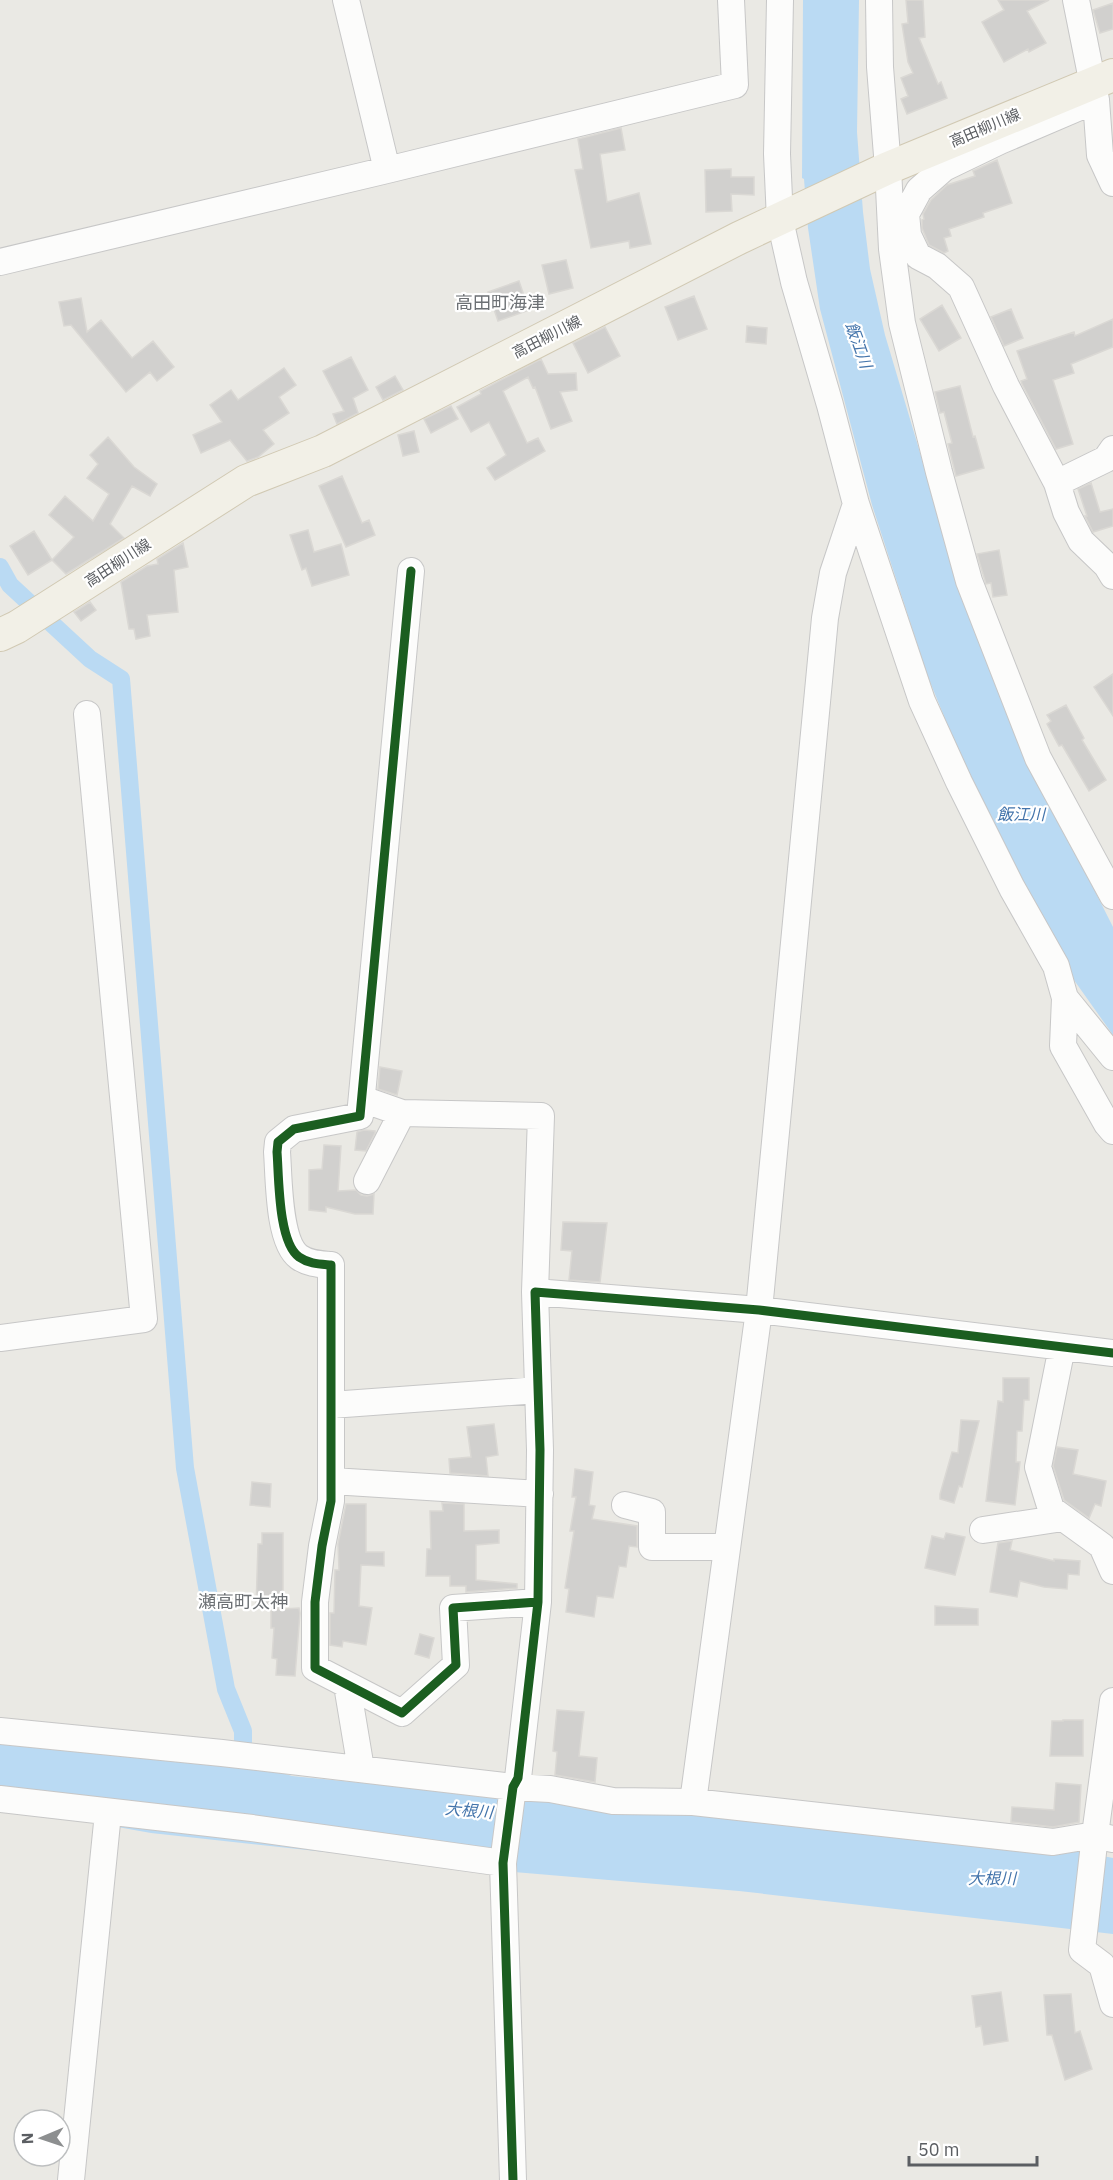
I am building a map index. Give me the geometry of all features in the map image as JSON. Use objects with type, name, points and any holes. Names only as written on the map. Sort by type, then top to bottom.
[{"type":"main road","name":"高田柳川線","points":[[0,635],[17,627],[246,481],[323,451],[740,238],[888,168],[1101,86]]},
{"type":"street","points":[[346,0],[387,170]]},
{"type":"street","points":[[0,262],[735,85],[730,0]]},
{"type":"street","points":[[780,0],[777,143],[784,218],[794,282],[856,504],[922,700],[958,782],[1011,888],[1056,966],[1065,998],[1063,1046],[1113,1131]]},
{"type":"street","points":[[879,0],[880,67],[892,249],[902,323],[939,472],[969,581],[1038,758],[1113,896]]},
{"type":"street","points":[[1076,0],[1101,86],[1100,155],[1113,183]]},
{"type":"street","points":[[1101,86],[1000,141],[944,168],[919,190],[906,214],[908,235],[918,256],[937,266],[961,287],[1006,386],[1057,483],[1066,512],[1081,541],[1107,566],[1113,576]]},
{"type":"street","points":[[1057,483],[1106,459],[1113,449]]},
{"type":"street","points":[[693,1802],[759,1310],[825,618],[833,573],[856,504]]},
{"type":"street","points":[[411,570],[360,1116],[294,1129],[278,1142],[277,1152],[284,1230],[290,1245],[297,1256],[308,1262],[331,1265],[332,1480],[331,1501],[322,1546],[315,1602],[315,1668],[402,1713],[456,1665],[453,1608],[538,1602]]},
{"type":"street","points":[[0,1338],[144,1319],[87,714]]},
{"type":"street","points":[[1065,998],[1113,1057]]},
{"type":"street","points":[[362,1099],[402,1113],[541,1116],[535,1292],[540,1494],[538,1602],[518,1778],[513,1787],[503,1863],[513,2180]]},
{"type":"street","points":[[367,1181],[402,1113]]},
{"type":"street","points":[[535,1292],[759,1310],[1113,1353]]},
{"type":"street","points":[[1062,1347],[1038,1467],[1051,1509],[1102,1546],[1113,1571]]},
{"type":"street","points":[[332,1405],[538,1390]]},
{"type":"street","points":[[332,1480],[540,1494]]},
{"type":"street","points":[[625,1505],[652,1512],[652,1547],[727,1547]]},
{"type":"street","points":[[983,1530],[1063,1518]]},
{"type":"street","points":[[347,1684],[361,1769]]},
{"type":"street","points":[[1113,1701],[1101,1839],[1084,1943],[1102,1965],[1113,2004]]},
{"type":"street","points":[[0,1731],[513,1787],[550,1789],[613,1801],[693,1802],[1053,1842],[1101,1839]]},
{"type":"street","points":[[0,1799],[252,1828],[503,1863]]},
{"type":"street","points":[[71,2180],[108,1813]]},
{"type":"street","points":[[1084,1943],[1113,1951]]},
{"type":"water","name":"飯江川","points":[[803,0],[859,0],[857,132],[863,212],[870,269],[885,335],[960,587],[1032,766],[1113,927],[1113,1035],[1064,966],[961,758],[928,677],[872,505],[820,309],[808,228],[804,179],[802,178]]},
{"type":"water","name":"大根川","points":[[0,1737],[263,1767],[292,1776],[475,1794],[1003,1837],[1113,1858],[1113,1934],[739,1891],[491,1870],[151,1833],[0,1806]]},
{"type":"building","points":[[906,0],[923,0],[925,37],[919,38],[938,84],[941,82],[947,98],[907,114],[901,99],[908,96],[901,78],[913,73],[908,62],[902,24],[908,23]]},
{"type":"building","points":[[998,0],[1049,0],[1027,11],[1046,43],[1029,52],[1028,49],[1004,62],[982,22],[1004,10]]},
{"type":"building","points":[[1113,3],[1113,29],[1100,33],[1093,10]]},
{"type":"building","points":[[621,128],[625,150],[600,154],[607,202],[639,193],[651,244],[630,248],[629,241],[591,248],[575,170],[583,169],[578,139]]},
{"type":"building","points":[[997,160],[1012,203],[983,213],[984,217],[949,229],[951,236],[944,238],[948,251],[944,253],[929,245],[922,228],[922,220],[931,200],[947,185],[975,176],[973,171]]},
{"type":"building","points":[[731,169],[731,177],[754,177],[754,195],[731,194],[732,211],[706,212],[705,170]]},
{"type":"building","points":[[566,260],[573,288],[549,294],[542,265]]},
{"type":"building","points":[[519,281],[529,310],[498,321],[488,292]]},
{"type":"building","points":[[694,296],[707,329],[678,340],[665,307]]},
{"type":"building","points":[[81,298],[87,332],[101,320],[132,358],[153,341],[174,367],[157,381],[150,372],[126,392],[71,325],[64,326],[59,302]]},
{"type":"building","points":[[942,305],[961,338],[939,351],[920,319]]},
{"type":"building","points":[[1011,309],[1023,338],[1004,346],[991,317]]},
{"type":"building","points":[[1113,319],[1113,347],[1071,364],[1074,373],[1053,380],[1073,444],[1056,449],[1022,384],[1021,381],[1027,379],[1017,351],[1074,332],[1075,336]]},
{"type":"building","points":[[747,326],[767,328],[766,344],[746,342]]},
{"type":"building","points":[[605,327],[620,356],[588,373],[573,343]]},
{"type":"building","points":[[351,357],[368,390],[353,398],[358,413],[337,424],[333,414],[344,411],[323,371]]},
{"type":"building","points":[[541,359],[548,374],[576,373],[577,390],[560,392],[572,421],[551,429],[535,387],[533,388],[528,377],[503,391],[527,443],[538,438],[545,451],[495,480],[487,468],[506,455],[489,422],[471,432],[457,407],[481,394],[480,391]]},
{"type":"building","points":[[284,368],[296,385],[279,397],[289,413],[263,430],[274,444],[258,457],[247,461],[230,440],[201,453],[193,435],[222,422],[210,405],[231,390],[238,400]]},
{"type":"building","points":[[395,376],[403,390],[383,400],[376,387]]},
{"type":"building","points":[[960,386],[973,437],[975,436],[984,468],[956,476],[948,444],[952,443],[944,412],[940,413],[935,392]]},
{"type":"building","points":[[451,406],[458,419],[431,433],[424,419]]},
{"type":"building","points":[[414,431],[419,452],[403,456],[398,435]]},
{"type":"building","points":[[108,437],[134,467],[157,484],[150,496],[132,486],[110,524],[124,538],[66,574],[52,560],[74,537],[49,515],[65,496],[93,521],[109,494],[87,478],[98,464],[90,455]]},
{"type":"building","points":[[342,476],[362,523],[369,520],[375,535],[346,547],[319,486]]},
{"type":"building","points":[[1091,483],[1100,512],[1113,509],[1113,526],[1093,532],[1085,516],[1087,516],[1078,489]]},
{"type":"building","points":[[308,530],[314,552],[341,544],[349,575],[312,586],[306,568],[302,570],[290,535]]},
{"type":"building","points":[[34,531],[52,560],[28,575],[10,546]]},
{"type":"building","points":[[183,543],[188,567],[174,570],[178,612],[147,615],[150,636],[136,639],[134,629],[129,629],[121,582],[147,566],[158,564],[157,559]]},
{"type":"building","points":[[999,550],[1007,595],[993,597],[991,583],[986,584],[977,554]]},
{"type":"building","points":[[90,602],[96,610],[81,621],[74,612]]},
{"type":"building","points":[[1113,674],[1113,716],[1094,687]]},
{"type":"building","points":[[1066,705],[1084,738],[1082,740],[1106,780],[1089,791],[1047,724],[1051,721],[1047,715]]},
{"type":"building","points":[[380,1067],[402,1071],[397,1095],[378,1089]]},
{"type":"building","points":[[375,1131],[375,1133],[366,1151],[355,1150],[357,1132]]},
{"type":"building","points":[[324,1145],[341,1146],[338,1191],[356,1190],[361,1195],[367,1196],[374,1194],[373,1214],[355,1214],[326,1207],[326,1212],[309,1210],[309,1170],[322,1169]]},
{"type":"building","points":[[563,1222],[607,1223],[600,1282],[569,1280],[572,1251],[561,1250]]},
{"type":"building","points":[[1003,1378],[1029,1378],[1029,1400],[1024,1400],[1022,1431],[1017,1431],[1016,1462],[1020,1462],[1015,1505],[986,1501],[998,1401],[1003,1402]]},
{"type":"building","points":[[961,1420],[979,1421],[962,1487],[959,1486],[954,1503],[940,1499],[940,1494],[952,1452],[958,1453]]},
{"type":"building","points":[[494,1424],[498,1455],[486,1457],[488,1476],[450,1473],[449,1459],[471,1457],[467,1427]]},
{"type":"building","points":[[1057,1447],[1078,1450],[1073,1474],[1106,1481],[1101,1506],[1095,1504],[1089,1518],[1064,1500],[1053,1466]]},
{"type":"building","points":[[575,1469],[593,1472],[589,1505],[595,1506],[592,1519],[637,1526],[637,1547],[629,1546],[626,1567],[619,1566],[613,1598],[597,1596],[594,1617],[566,1612],[569,1589],[565,1588],[574,1531],[570,1531],[576,1497],[572,1497]]},
{"type":"building","points":[[252,1482],[271,1484],[270,1507],[250,1505]]},
{"type":"building","points":[[442,1503],[464,1504],[464,1531],[499,1530],[499,1543],[476,1545],[476,1580],[517,1584],[517,1588],[466,1592],[466,1586],[450,1586],[450,1576],[426,1576],[427,1549],[431,1549],[430,1511],[443,1511]]},
{"type":"building","points":[[346,1504],[366,1504],[366,1552],[384,1552],[384,1566],[361,1565],[359,1606],[372,1608],[366,1645],[343,1641],[342,1647],[330,1645],[330,1613],[334,1613],[335,1570],[339,1570],[338,1544]]},
{"type":"building","points":[[262,1533],[283,1533],[283,1609],[299,1608],[300,1613],[295,1676],[276,1675],[277,1659],[272,1658],[274,1628],[271,1628],[271,1609],[281,1609],[256,1608],[258,1544],[262,1544]]},
{"type":"building","points":[[946,1533],[965,1537],[955,1575],[925,1568],[932,1536],[944,1539]]},
{"type":"building","points":[[1012,1541],[1010,1550],[1054,1561],[1054,1559],[1080,1561],[1079,1575],[1068,1574],[1067,1589],[1044,1587],[1020,1581],[1017,1597],[990,1592],[998,1543]]},
{"type":"building","points":[[935,1606],[978,1609],[978,1625],[935,1625]]},
{"type":"building","points":[[420,1634],[434,1638],[429,1658],[415,1654]]},
{"type":"building","points":[[557,1710],[584,1712],[579,1756],[597,1758],[595,1782],[555,1775],[557,1752],[553,1751]]},
{"type":"building","points":[[1083,1720],[1083,1756],[1050,1756],[1052,1721]]},
{"type":"building","points":[[1056,1783],[1081,1785],[1079,1822],[1053,1827],[1011,1822],[1012,1807],[1054,1810]]},
{"type":"building","points":[[1001,1992],[1008,2041],[984,2045],[981,2026],[976,2027],[972,1996]]},
{"type":"building","points":[[1071,1994],[1075,2033],[1080,2031],[1092,2069],[1065,2080],[1052,2035],[1047,2035],[1044,1995]]},
{"type":"waterway","points":[[0,567],[10,585],[90,659],[121,679],[185,1468],[226,1689],[243,1731],[243,1744]]},
{"type":"cycle path","points":[[411,571],[360,1116],[294,1129],[278,1142],[277,1152],[283,1224],[292,1249],[299,1257],[307,1261],[331,1265],[331,1501],[322,1546],[315,1602],[315,1668],[402,1713],[456,1665],[453,1608],[538,1602]]},
{"type":"cycle path","points":[[513,2180],[503,1863],[513,1787],[518,1778],[538,1602],[540,1450],[535,1292],[759,1310],[1113,1353]]},
{"type":"district","name":"高田町海津","points":[[500,303]]},
{"type":"district","name":"瀬高町太神","points":[[243,1602]]}]
